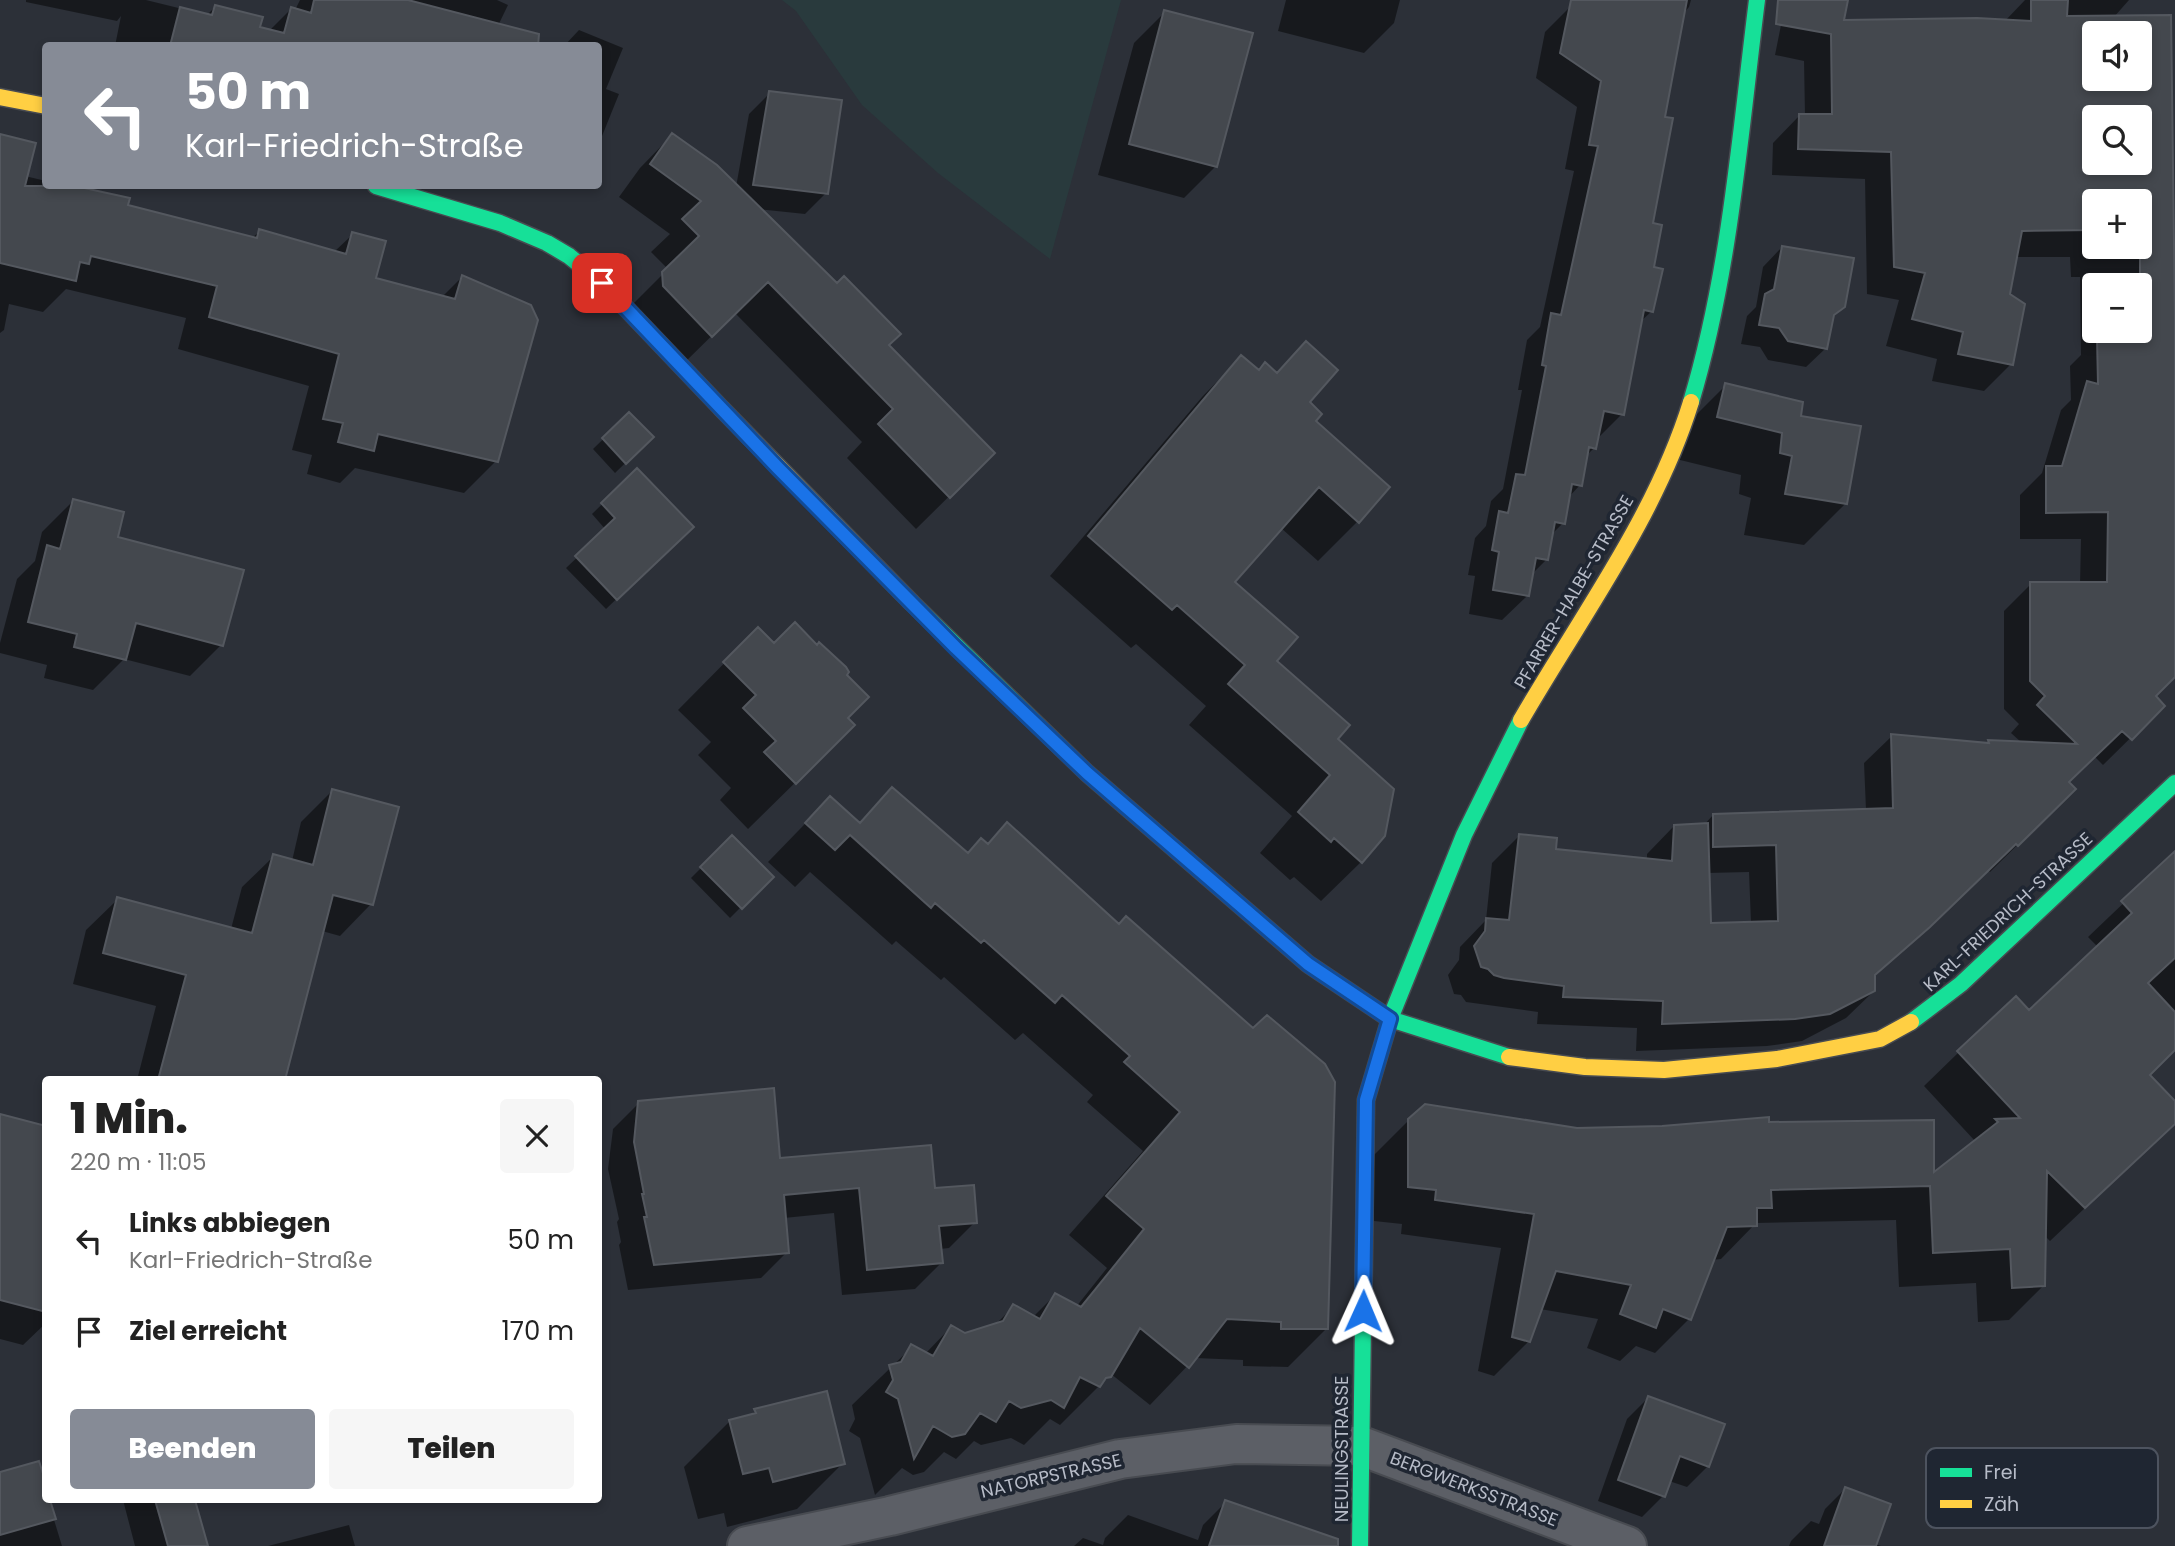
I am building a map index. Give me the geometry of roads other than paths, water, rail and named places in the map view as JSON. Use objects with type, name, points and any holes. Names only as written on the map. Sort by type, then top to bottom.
[{"type":"street","name":"PFARRER-HALBE-STRASSE","points":[[1390,1019],[1464,835],[1511,738],[1552,666],[1595,601],[1651,499],[1678,443],[1705,355],[1723,265],[1757,0]]},
{"type":"street","points":[[0,96],[42,105]]},
{"type":"street","name":"KARL-FRIEDRICH-STRASSE","points":[[387,189],[471,212],[540,240],[570,257],[602,283],[778,468],[937,629],[1087,773],[1308,964],[1390,1019],[1516,1059],[1585,1067],[1664,1070],[1777,1059],[1880,1038],[1896,1032],[1931,1010],[1951,993],[2173,783]]},
{"type":"street","name":"NEULINGSTRASSE","points":[[1360,1546],[1366,1100],[1390,1019]]},
{"type":"street","name":"NATORPSTRASSE","points":[[747,1546],[890,1516],[1120,1459],[1236,1444],[1361,1446]]},
{"type":"street","name":"BERGWERKSSTRASSE","points":[[1361,1446],[1627,1546]]}]
